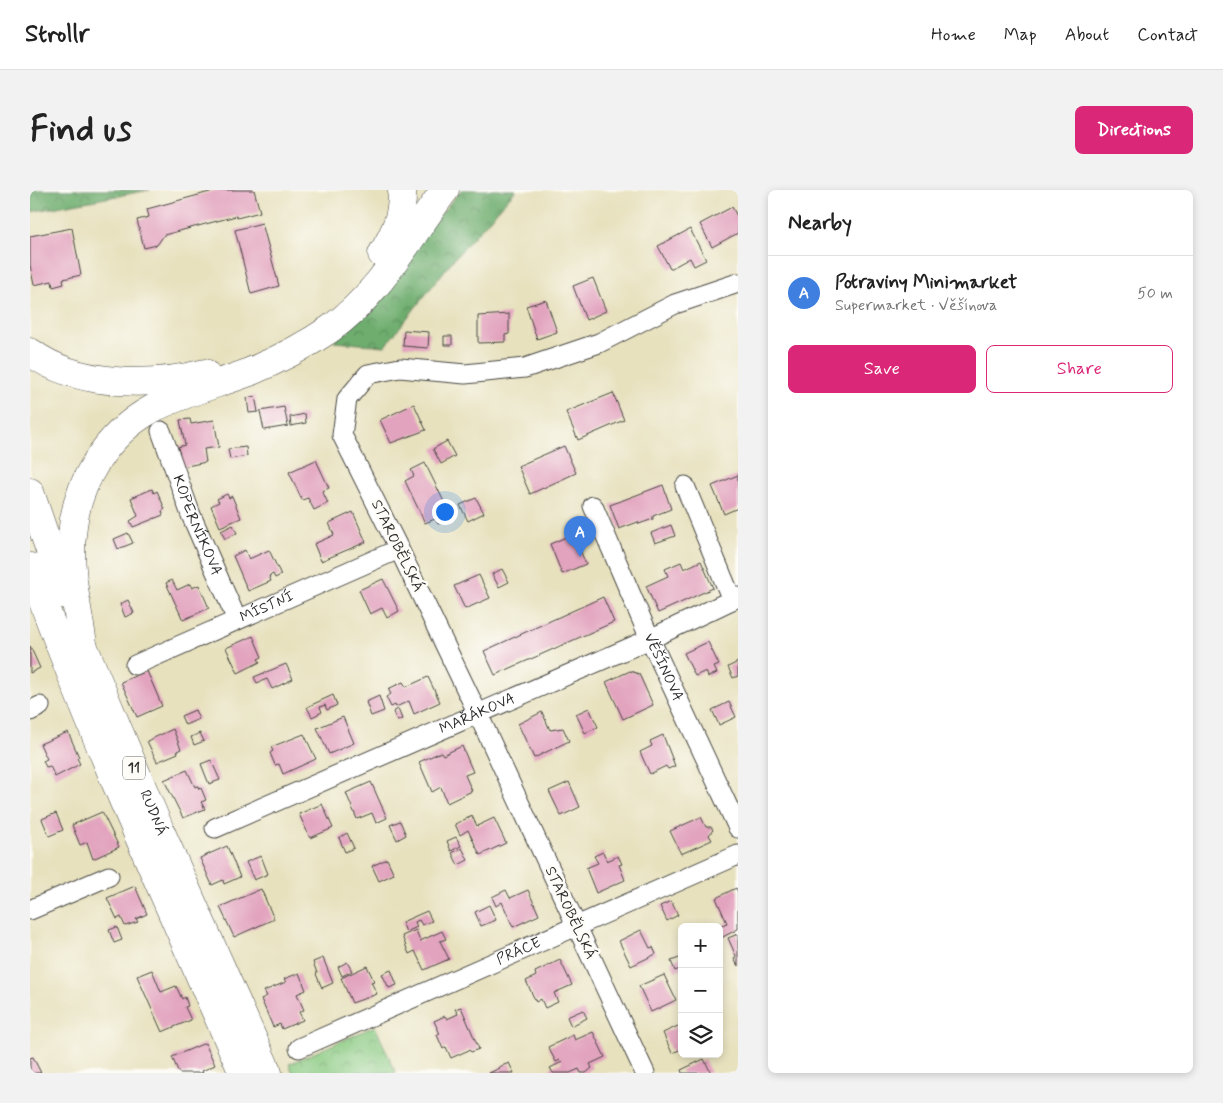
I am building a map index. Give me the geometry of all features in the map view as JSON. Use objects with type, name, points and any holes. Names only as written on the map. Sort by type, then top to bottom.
[{"type":"highway","points":[[30,352],[57,368],[82,376],[152,382],[200,374],[258,354],[314,324],[339,305],[362,282],[393,236],[402,209],[402,190]]},
{"type":"highway","points":[[84,651],[72,566],[72,536],[76,510],[83,488],[106,448],[129,425],[153,409],[272,362],[330,328],[367,296],[383,277],[445,190]]},
{"type":"highway","name":"RUDNÁ","points":[[30,492],[84,651],[160,830],[268,1073]]},
{"type":"highway","name":"RUDNÁ","points":[[30,567],[142,847],[243,1073]]},
{"type":"highway","points":[[30,592],[52,626]]},
{"type":"street","name":"STAROBĚLSKÁ","points":[[645,1073],[478,714],[342,435],[347,399],[368,374],[400,368],[465,374],[525,368],[599,343],[675,304],[738,282]]},
{"type":"street","name":"KOPERNÍKOVA","points":[[161,431],[191,515],[237,620]]},
{"type":"street","points":[[685,486],[735,598]]},
{"type":"street","name":"VĚŠÍNOVA","points":[[592,506],[650,639],[738,828]]},
{"type":"street","name":"MÍSTNÍ","points":[[135,665],[399,549]]},
{"type":"street","name":"MAŘÁKOVA","points":[[215,828],[650,639],[735,598]]},
{"type":"street","name":"PRÁCE","points":[[298,1048],[738,856]]},
{"type":"street","points":[[30,910],[109,876]]},
{"type":"green space","points":[[30,190],[150,190],[30,212]]},
{"type":"green space","points":[[461,190],[516,190],[453,260],[385,346],[334,342]]},
{"type":"green space","points":[[375,1026],[396,1073],[293,1073],[289,1064]]},
{"type":"building","points":[[217,190],[254,190],[260,212],[237,218],[236,216],[164,235],[157,245],[144,248],[137,220],[149,217],[147,209]]},
{"type":"building","points":[[732,207],[738,218],[738,233],[712,247],[700,224]]},
{"type":"building","points":[[262,223],[279,286],[251,294],[235,230]]},
{"type":"building","points":[[72,228],[81,275],[63,279],[64,284],[53,287],[52,281],[34,285],[30,265],[30,236]]},
{"type":"building","points":[[690,229],[706,260],[694,266],[690,258],[670,269],[658,246]]},
{"type":"building","points":[[593,278],[606,311],[586,320],[573,286]]},
{"type":"building","points":[[546,300],[557,332],[537,339],[526,306]]},
{"type":"building","points":[[509,314],[509,334],[505,335],[505,342],[479,343],[478,316]]},
{"type":"building","points":[[404,330],[429,332],[428,348],[403,346]]},
{"type":"building","points":[[444,336],[452,336],[452,345],[444,345]]},
{"type":"building","points":[[613,393],[624,420],[578,440],[566,412]]},
{"type":"building","points":[[255,396],[258,412],[249,413],[247,398]]},
{"type":"building","points":[[414,404],[426,430],[391,443],[380,420]]},
{"type":"building","points":[[284,407],[288,426],[264,430],[260,411]]},
{"type":"building","points":[[305,414],[306,423],[291,426],[290,417]]},
{"type":"building","points":[[190,419],[191,424],[214,420],[219,447],[204,449],[206,462],[182,467],[178,447],[185,445],[180,420]]},
{"type":"building","points":[[447,441],[455,456],[441,464],[433,449]]},
{"type":"building","points":[[564,446],[576,473],[530,494],[518,466]]},
{"type":"building","points":[[246,447],[247,456],[230,459],[228,449]]},
{"type":"building","points":[[316,460],[329,488],[322,491],[328,503],[314,510],[308,498],[302,500],[289,472]]},
{"type":"building","points":[[425,463],[452,518],[438,524],[435,519],[425,523],[405,481],[414,476],[411,470]]},
{"type":"building","points":[[738,475],[738,508],[724,514],[712,486]]},
{"type":"building","points":[[663,485],[671,509],[653,516],[653,519],[619,529],[610,505]]},
{"type":"building","points":[[152,489],[154,493],[157,491],[165,509],[162,511],[163,515],[133,527],[130,521],[138,516],[131,498]]},
{"type":"building","points":[[227,494],[229,498],[232,496],[241,518],[220,527],[211,506],[219,502],[217,499]]},
{"type":"building","points":[[476,498],[484,513],[468,521],[460,505]]},
{"type":"building","points":[[353,512],[366,542],[321,561],[314,544],[334,535],[329,523]]},
{"type":"building","points":[[233,525],[237,533],[225,539],[221,531]]},
{"type":"building","points":[[671,525],[675,536],[655,543],[651,533]]},
{"type":"building","points":[[128,533],[133,543],[118,549],[114,539]]},
{"type":"building","points":[[573,534],[586,564],[562,574],[550,544]]},
{"type":"building","points":[[245,550],[249,559],[269,550],[281,575],[275,578],[273,574],[269,576],[271,581],[248,591],[233,556]]},
{"type":"building","points":[[701,561],[713,588],[658,613],[646,586],[668,576],[665,569],[681,562],[684,569]]},
{"type":"building","points":[[502,569],[509,582],[499,587],[492,574]]},
{"type":"building","points":[[479,575],[490,598],[465,609],[454,586]]},
{"type":"building","points":[[383,579],[399,611],[387,618],[382,608],[370,614],[359,590]]},
{"type":"building","points":[[172,580],[177,590],[190,584],[192,588],[199,585],[209,608],[183,620],[166,583]]},
{"type":"building","points":[[603,597],[614,622],[495,675],[484,651]]},
{"type":"building","points":[[128,600],[134,613],[125,617],[120,604]]},
{"type":"building","points":[[253,636],[262,657],[258,659],[260,662],[238,673],[226,648]]},
{"type":"building","points":[[708,642],[719,665],[714,667],[717,673],[708,677],[706,671],[695,676],[684,653]]},
{"type":"building","points":[[30,646],[40,668],[30,673]]},
{"type":"building","points":[[738,662],[738,676],[733,678],[728,667]]},
{"type":"building","points":[[286,664],[293,679],[272,689],[267,679],[257,683],[254,677]]},
{"type":"building","points":[[147,671],[162,706],[137,717],[121,682]]},
{"type":"building","points":[[630,671],[639,674],[653,705],[623,719],[606,682]]},
{"type":"building","points":[[428,677],[440,702],[414,714],[409,701],[396,707],[395,705],[391,707],[386,697],[391,694],[388,689],[403,682],[406,687]]},
{"type":"building","points":[[333,695],[337,705],[327,710],[325,705],[320,707],[322,712],[312,717],[307,707]]},
{"type":"building","points":[[379,696],[384,711],[371,716],[366,702]]},
{"type":"building","points":[[729,702],[736,717],[719,725],[712,710]]},
{"type":"building","points":[[589,708],[598,727],[585,733],[576,714]]},
{"type":"building","points":[[398,709],[402,719],[397,721],[393,712]]},
{"type":"building","points":[[195,710],[199,719],[185,725],[181,716]]},
{"type":"building","points":[[542,712],[550,730],[563,728],[569,741],[534,758],[518,724]]},
{"type":"building","points":[[343,717],[354,743],[329,754],[317,728]]},
{"type":"building","points":[[173,729],[181,749],[177,751],[178,753],[157,762],[147,741]]},
{"type":"building","points":[[68,732],[79,757],[77,758],[80,764],[55,777],[50,766],[46,767],[43,761],[47,759],[40,744]]},
{"type":"building","points":[[200,733],[204,741],[194,745],[191,737]]},
{"type":"building","points":[[304,734],[316,759],[283,774],[279,764],[275,765],[270,753],[273,751],[271,747]]},
{"type":"building","points":[[663,735],[675,766],[668,769],[666,766],[650,774],[640,752],[652,746],[650,741]]},
{"type":"building","points":[[462,746],[473,772],[465,775],[472,791],[447,803],[441,787],[432,792],[419,762],[441,752],[443,755]]},
{"type":"building","points":[[211,760],[220,780],[209,784],[201,764]]},
{"type":"building","points":[[187,770],[195,787],[201,788],[206,800],[201,802],[205,809],[183,818],[164,780]]},
{"type":"building","points":[[371,782],[387,818],[376,823],[372,813],[357,819],[346,793]]},
{"type":"building","points":[[569,782],[580,807],[561,816],[549,791]]},
{"type":"building","points":[[322,804],[333,828],[310,838],[299,814]]},
{"type":"building","points":[[102,812],[119,847],[93,859],[87,842],[80,845],[72,825]]},
{"type":"building","points":[[56,813],[63,830],[49,836],[42,819]]},
{"type":"building","points":[[472,816],[477,826],[494,818],[506,843],[480,855],[468,830],[460,835],[455,824]]},
{"type":"building","points":[[701,817],[706,827],[711,827],[713,830],[709,835],[712,840],[681,854],[670,831]]},
{"type":"building","points":[[400,821],[406,835],[397,840],[390,825]]},
{"type":"building","points":[[347,833],[354,848],[345,852],[339,838]]},
{"type":"building","points":[[456,837],[461,846],[451,851],[447,841]]},
{"type":"building","points":[[227,846],[240,877],[224,884],[223,880],[212,885],[200,858]]},
{"type":"building","points":[[462,848],[468,860],[458,865],[452,853]]},
{"type":"building","points":[[603,852],[607,861],[618,856],[622,864],[619,865],[625,880],[596,893],[586,868],[598,863],[594,856]]},
{"type":"building","points":[[261,856],[268,874],[254,880],[246,862]]},
{"type":"building","points":[[387,859],[394,874],[379,881],[372,866]]},
{"type":"building","points":[[135,886],[147,914],[136,919],[138,922],[125,926],[121,917],[117,919],[107,898]]},
{"type":"building","points":[[736,888],[738,892],[738,929],[723,937],[723,924],[727,923],[716,898]]},
{"type":"building","points":[[261,889],[274,919],[234,937],[220,907]]},
{"type":"building","points":[[506,890],[510,898],[528,890],[539,915],[513,927],[502,902],[496,906],[492,897]]},
{"type":"building","points":[[671,901],[678,915],[667,921],[660,906]]},
{"type":"building","points":[[489,905],[496,920],[481,926],[475,912]]},
{"type":"building","points":[[427,911],[432,921],[422,925],[419,920],[415,922],[417,927],[406,932],[402,922]]},
{"type":"building","points":[[117,927],[122,940],[114,943],[109,930]]},
{"type":"building","points":[[416,930],[420,941],[442,931],[446,939],[440,941],[449,959],[424,970],[415,951],[409,954],[402,936]]},
{"type":"building","points":[[641,930],[650,948],[653,947],[656,954],[631,966],[619,941]]},
{"type":"building","points":[[738,934],[738,966],[728,938]]},
{"type":"building","points":[[323,958],[333,983],[322,988],[313,962]]},
{"type":"building","points":[[678,958],[678,970],[675,971],[671,961]]},
{"type":"building","points":[[560,960],[572,985],[554,993],[558,1002],[545,1008],[541,999],[536,1002],[526,981],[536,976],[535,972]]},
{"type":"building","points":[[347,962],[352,971],[342,976],[338,967]]},
{"type":"building","points":[[367,966],[374,981],[371,982],[377,994],[352,1003],[341,978]]},
{"type":"building","points":[[152,970],[161,992],[176,986],[182,999],[185,997],[188,1006],[185,1007],[191,1020],[162,1032],[137,976]]},
{"type":"building","points":[[391,970],[397,985],[389,988],[382,974]]},
{"type":"building","points":[[299,973],[306,990],[297,994],[304,1010],[299,1012],[303,1020],[282,1029],[280,1024],[273,1027],[261,999],[267,996],[264,991],[286,982],[284,979]]},
{"type":"building","points":[[664,975],[676,1000],[651,1012],[639,986]]},
{"type":"building","points":[[461,1007],[479,1049],[471,1052],[469,1050],[451,1058],[446,1047],[443,1049],[437,1035],[440,1034],[434,1021],[445,1016],[447,1019],[458,1014],[455,1009]]},
{"type":"building","points":[[583,1010],[587,1018],[571,1026],[567,1017]]},
{"type":"building","points":[[678,1026],[678,1051],[672,1053],[663,1033]]},
{"type":"building","points":[[593,1032],[605,1057],[590,1064],[592,1068],[586,1073],[581,1073],[579,1069],[570,1073],[553,1073],[550,1068],[562,1062],[560,1060],[556,1062],[548,1047],[573,1035],[575,1040]]},
{"type":"building","points":[[205,1043],[215,1065],[202,1071],[203,1073],[179,1073],[172,1057]]},
{"type":"building","points":[[33,1057],[41,1073],[30,1073],[30,1058]]},
{"type":"building","points":[[704,1059],[711,1073],[682,1073],[681,1070]]},
{"type":"building","points":[[509,1063],[514,1073],[489,1073],[499,1067]]},
{"type":"place","name":"Potraviny Minimarket","points":[[580,557]]}]
